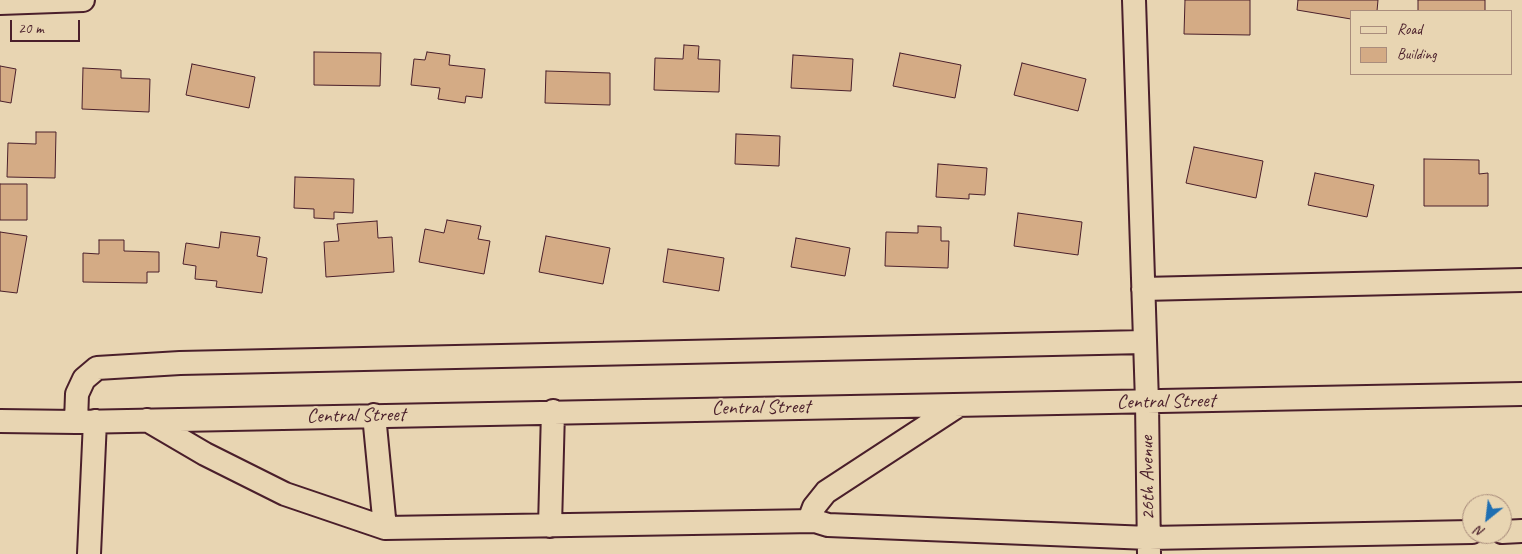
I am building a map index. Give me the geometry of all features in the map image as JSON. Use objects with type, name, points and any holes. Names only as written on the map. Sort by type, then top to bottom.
[{"type":"street","points":[[0,3],[82,0]]},
{"type":"street","name":"26th Avenue","points":[[1134,0],[1147,402],[1149,546]]},
{"type":"street","points":[[1143,289],[1522,280]]},
{"type":"street","points":[[89,554],[85,422],[77,394],[84,379],[97,368],[180,363],[1144,342]]},
{"type":"street","name":"Central Street","points":[[0,421],[85,422],[553,411],[959,406],[1522,394]]},
{"type":"street","points":[[815,521],[811,515],[814,507],[826,492],[959,406]]},
{"type":"street","points":[[550,526],[553,411]]},
{"type":"street","points":[[374,415],[385,528]]},
{"type":"street","points":[[147,420],[204,454],[285,494],[385,528],[815,521],[828,525],[1149,546],[1462,532]]},
{"type":"building","points":[[1185,0],[1250,0],[1250,35],[1184,34]]},
{"type":"building","points":[[1298,0],[1378,0],[1377,10],[1350,10],[1350,19],[1297,10]]},
{"type":"building","points":[[1418,0],[1485,0],[1485,10],[1418,10]]},
{"type":"building","points":[[684,45],[699,46],[698,59],[720,60],[719,92],[654,90],[655,58],[683,59]]},
{"type":"building","points":[[314,52],[381,53],[380,86],[314,85]]},
{"type":"building","points":[[427,52],[450,55],[449,65],[485,69],[482,98],[466,96],[465,103],[438,99],[440,88],[411,85],[414,59],[425,60]]},
{"type":"building","points":[[900,53],[961,65],[955,98],[893,86]]},
{"type":"building","points":[[793,55],[853,59],[851,91],[791,88]]},
{"type":"building","points":[[1022,63],[1086,79],[1078,111],[1014,95]]},
{"type":"building","points":[[192,64],[255,77],[249,108],[186,95]]},
{"type":"building","points":[[0,66],[16,69],[11,103],[0,101]]},
{"type":"building","points":[[83,68],[121,70],[121,78],[150,79],[149,112],[82,109]]},
{"type":"building","points":[[546,71],[610,73],[610,105],[545,103]]},
{"type":"building","points":[[36,132],[56,132],[55,178],[7,177],[8,143],[36,144]]},
{"type":"building","points":[[736,134],[780,136],[779,166],[735,164]]},
{"type":"building","points":[[1194,147],[1263,161],[1256,198],[1186,183]]},
{"type":"building","points":[[1424,159],[1479,160],[1479,174],[1488,173],[1488,206],[1424,206]]},
{"type":"building","points":[[938,164],[987,168],[985,195],[969,194],[969,199],[936,197]]},
{"type":"building","points":[[1315,173],[1374,185],[1367,217],[1308,205]]},
{"type":"building","points":[[295,177],[354,179],[353,213],[334,212],[334,219],[314,218],[314,209],[294,208]]},
{"type":"building","points":[[0,184],[27,184],[27,220],[0,220]]},
{"type":"building","points":[[1018,213],[1082,222],[1078,255],[1014,246]]},
{"type":"building","points":[[447,220],[481,226],[478,239],[490,241],[484,274],[419,262],[425,229],[444,233]]},
{"type":"building","points":[[377,221],[378,238],[392,237],[394,272],[326,277],[324,242],[339,241],[337,224]]},
{"type":"building","points":[[918,226],[941,227],[941,241],[949,241],[948,268],[885,266],[886,232],[918,233]]},
{"type":"building","points":[[0,232],[27,236],[17,293],[0,291]]},
{"type":"building","points":[[221,232],[260,237],[257,256],[267,258],[262,293],[216,287],[217,281],[195,279],[196,266],[183,264],[186,243],[219,248]]},
{"type":"building","points":[[546,236],[610,248],[603,284],[539,272]]},
{"type":"building","points":[[796,238],[850,248],[845,276],[791,267]]},
{"type":"building","points":[[99,240],[124,240],[124,251],[159,252],[159,272],[147,272],[147,283],[83,282],[83,253],[99,254]]},
{"type":"building","points":[[668,249],[724,258],[719,291],[663,282]]}]
